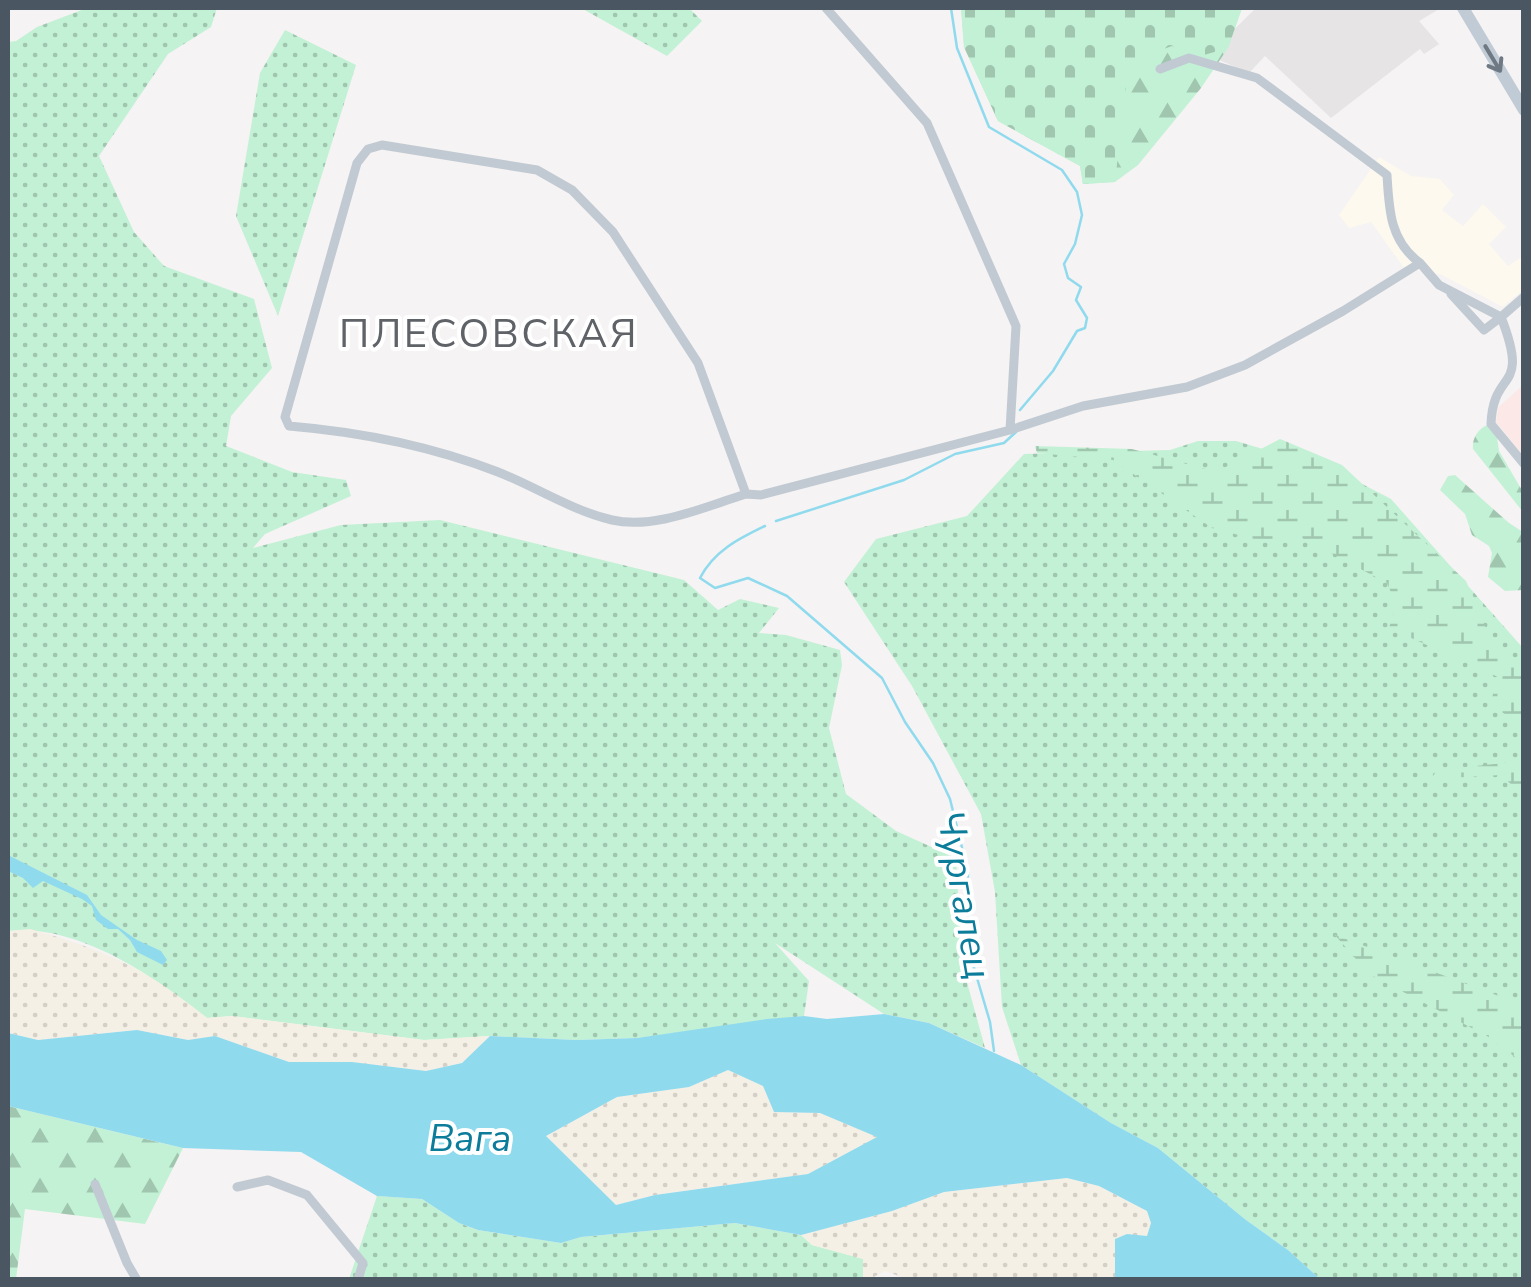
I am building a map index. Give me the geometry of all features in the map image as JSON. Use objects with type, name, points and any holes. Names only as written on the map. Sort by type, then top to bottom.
[{"type":"main road","points":[[1462,8],[1524,110]]},
{"type":"street","points":[[826,8],[927,122],[1016,326],[1010,430]]},
{"type":"street","points":[[1160,69],[1190,58],[1257,78],[1387,175],[1390,220],[1404,252],[1446,288],[1484,330],[1524,298]]},
{"type":"street","points":[[746,494],[698,363],[613,232],[572,190],[537,170],[382,145],[368,149],[357,163],[323,281],[285,417],[289,426],[352,431],[422,448],[497,472],[614,520],[664,519],[746,494],[761,495],[791,484],[1010,430],[1083,406],[1187,387],[1245,364],[1420,264]]},
{"type":"street","points":[[1446,288],[1501,317],[1516,345],[1516,378],[1498,395],[1491,424],[1524,464]]},
{"type":"street","points":[[237,1187],[268,1180],[307,1195],[363,1263],[358,1280]]},
{"type":"street","points":[[96,1184],[137,1280]]},
{"type":"shaded area","points":[[1256,8],[1441,8],[1419,21],[1439,44],[1424,54],[1420,49],[1331,118],[1265,56],[1249,73],[1208,55]]},
{"type":"shaded area","points":[[1379,157],[1411,176],[1440,179],[1454,195],[1442,210],[1463,226],[1483,204],[1506,227],[1489,244],[1508,266],[1523,256],[1523,290],[1503,307],[1442,275],[1404,268],[1371,222],[1349,228],[1339,215]]},
{"type":"shaded area","points":[[1523,385],[1523,455],[1496,422],[1498,408]]},
{"type":"green space","points":[[87,8],[217,8],[211,27],[168,54],[99,156],[134,232],[164,266],[254,299],[272,368],[231,416],[226,446],[292,472],[346,480],[351,496],[265,534],[253,548],[341,525],[440,520],[684,580],[718,610],[740,599],[779,608],[759,633],[786,635],[840,650],[842,665],[829,728],[846,794],[896,831],[956,858],[962,964],[985,1048],[929,1023],[884,1014],[775,943],[809,981],[804,1016],[637,1038],[490,1036],[424,1040],[232,1016],[207,1018],[139,970],[87,944],[61,935],[8,931],[8,42]]},
{"type":"green space","points":[[581,8],[689,8],[702,21],[667,56]]},
{"type":"green space","points":[[961,8],[1242,8],[1228,48],[1138,165],[1115,182],[1083,184],[1080,166],[998,121],[964,47]]},
{"type":"green space","points":[[961,8],[1242,8],[1228,48],[1197,57],[1172,46],[1142,57],[1126,84],[1115,182],[1083,184],[1080,166],[998,121],[964,47]]},
{"type":"green space","points":[[285,30],[356,65],[278,316],[236,216],[260,73]]},
{"type":"green space","points":[[1487,425],[1497,437],[1499,451],[1523,492],[1523,512],[1473,449],[1476,435]]},
{"type":"green space","points":[[1280,439],[1342,465],[1466,581],[1493,645],[1523,667],[1523,725],[1490,705],[1498,677],[1389,628],[1396,604],[1387,583],[1302,538],[1258,540],[1212,528],[1113,460],[1037,453],[1035,446],[1132,449],[1216,472]]},
{"type":"green space","points":[[1198,441],[1236,441],[1337,471],[1391,499],[1523,648],[1523,1279],[1320,1279],[1158,1148],[1021,1065],[1002,1007],[995,892],[981,814],[912,686],[844,582],[876,539],[967,516],[1024,454],[1170,450]]},
{"type":"green space","points":[[1455,475],[1523,532],[1523,590],[1505,591],[1488,577],[1492,553],[1489,546],[1472,535],[1465,514],[1440,490],[1448,476]]},
{"type":"green space","points":[[1523,761],[1523,795],[1501,775],[1431,779],[1437,770]]},
{"type":"green space","points":[[1335,935],[1523,1005],[1523,1063],[1487,1036],[1369,974]]},
{"type":"green space","points":[[8,1106],[183,1148],[145,1224],[25,1209],[16,1279],[8,1279]]},
{"type":"green space","points":[[377,1196],[422,1199],[459,1223],[478,1230],[561,1243],[581,1237],[735,1223],[801,1235],[812,1245],[864,1259],[863,1279],[349,1279]]},
{"type":"sand","points":[[30,929],[81,945],[144,973],[207,1018],[232,1016],[424,1040],[490,1036],[462,1063],[426,1071],[352,1062],[289,1062],[215,1036],[188,1040],[137,1030],[38,1040],[8,1033],[8,931]]},
{"type":"sand","points":[[728,1070],[763,1086],[774,1112],[820,1113],[878,1137],[808,1174],[655,1195],[615,1205],[546,1136],[617,1097],[689,1087]]},
{"type":"sand","points":[[1067,1178],[1099,1186],[1147,1211],[1151,1223],[1147,1237],[1127,1234],[1115,1239],[1115,1279],[907,1279],[885,1271],[863,1279],[863,1259],[812,1245],[801,1235],[892,1211],[944,1192]]},
{"type":"water","points":[[8,855],[87,895],[101,915],[161,951],[167,960],[163,965],[137,952],[118,929],[108,929],[96,920],[92,906],[82,899],[43,881],[33,888],[8,871]]},
{"type":"water","name":"Вага","points":[[884,1014],[929,1023],[1021,1065],[1158,1148],[1320,1279],[1115,1279],[1115,1239],[1127,1234],[1147,1236],[1151,1223],[1147,1211],[1099,1186],[1067,1178],[944,1192],[892,1211],[801,1235],[735,1223],[581,1237],[561,1243],[478,1230],[459,1223],[422,1199],[377,1196],[301,1152],[183,1148],[8,1106],[8,1033],[38,1040],[137,1030],[188,1040],[215,1036],[289,1062],[352,1062],[426,1071],[462,1063],[490,1036],[637,1038],[767,1019]],"holes":[[[728,1070],[763,1086],[774,1112],[820,1113],[877,1137],[808,1174],[655,1195],[616,1205],[546,1136],[617,1097],[689,1087]]]},
{"type":"waterway","name":"Чургалец","points":[[951,8],[957,48],[989,127],[1062,170],[1077,192],[1082,215],[1075,244],[1064,264],[1068,278],[1081,287],[1076,300],[1087,318],[1085,328],[1077,331],[1053,371],[1020,410]]},
{"type":"waterway","name":"Чургалец","points":[[776,521],[904,480],[955,454],[1004,443],[1016,432]]},
{"type":"waterway","name":"Чургалец","points":[[765,526],[720,553],[700,578],[715,588],[748,578],[787,596],[882,678],[950,799],[968,872],[972,961],[990,1022],[994,1051]]},
{"type":"district","name":"ПЛЕСОВСКАЯ","points":[[489,334]]}]
